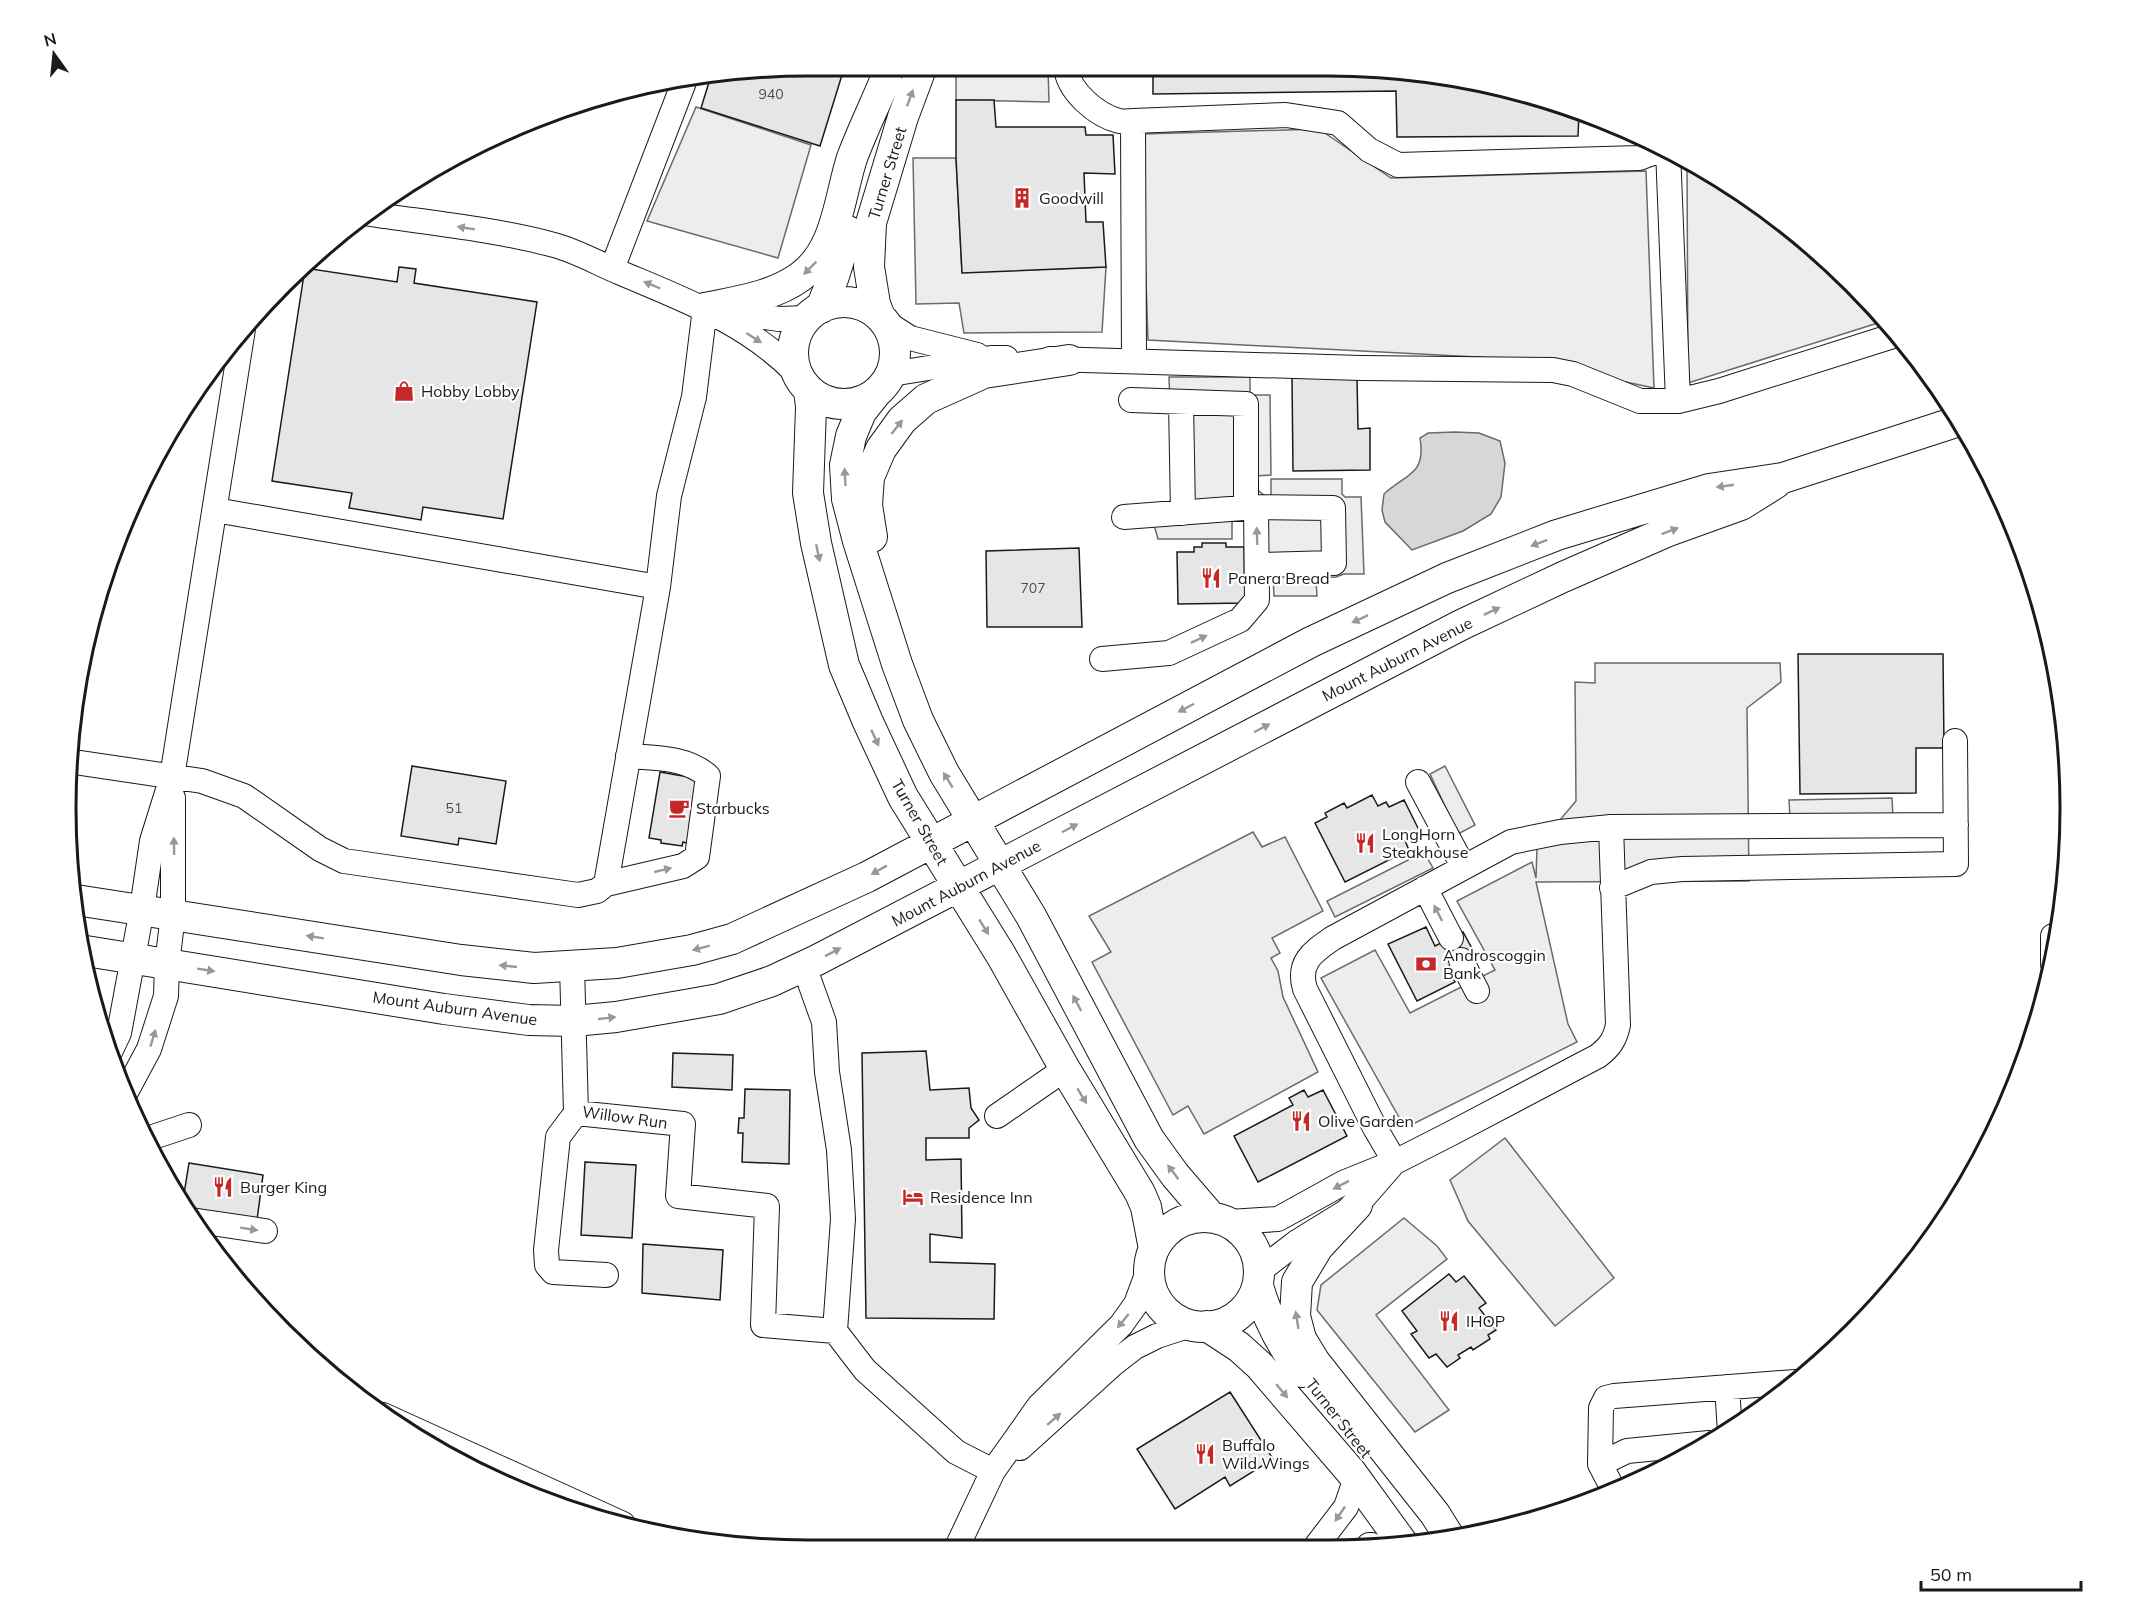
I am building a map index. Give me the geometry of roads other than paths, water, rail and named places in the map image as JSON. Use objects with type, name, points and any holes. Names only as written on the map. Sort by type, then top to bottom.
[{"type":"main road","points":[[705,308],[756,298],[781,289],[817,262],[830,237],[853,158],[886,76]]},
{"type":"main road","name":"Turner Street","points":[[887,76],[845,243],[814,313],[801,326],[794,343],[793,354],[811,407],[808,493],[816,543],[844,664],[903,797],[1001,955],[1065,1069],[1140,1193],[1146,1207],[1151,1259]]},
{"type":"main road","name":"Turner Street","points":[[918,76],[903,117],[871,223],[869,267],[875,304],[894,342],[896,356],[884,383],[861,412],[851,436],[845,465],[847,499],[858,541],[897,664],[918,720],[939,763],[1031,916],[1149,1139],[1175,1175],[1220,1220]]},
{"type":"main road","points":[[814,313],[831,304],[848,303],[863,306],[882,320]]},
{"type":"main road","points":[[897,664],[867,505],[869,477],[881,449],[902,420],[926,399],[936,394],[984,373],[1069,360]]},
{"type":"main road","points":[[803,382],[824,400],[853,404],[884,383]]},
{"type":"main road","points":[[1904,438],[1948,420]]},
{"type":"main road","name":"Mount Auburn Avenue","points":[[83,901],[461,960],[534,968],[617,963],[692,950],[732,939],[867,877],[1311,642],[1447,578],[1557,536],[1709,489],[1783,478],[1950,424]]},
{"type":"main road","points":[[1904,438],[1954,430]]},
{"type":"main road","name":"Mount Auburn Avenue","points":[[91,952],[444,1010],[529,1020],[574,1021],[616,1017],[719,999],[772,981],[804,966],[1461,625],[1646,541],[1741,505],[1783,478]]},
{"type":"main road","points":[[1357,1205],[1318,1247],[1297,1282],[1295,1316],[1301,1339],[1315,1362],[1435,1514],[1445,1530]]},
{"type":"main road","points":[[1198,1216],[1220,1220],[1246,1235],[1259,1260],[1258,1279],[1248,1306],[1231,1320],[1217,1325],[1198,1326],[1168,1313],[1156,1298],[1152,1288],[1151,1259],[1159,1240],[1173,1226],[1198,1216]]},
{"type":"main road","name":"Turner Street","points":[[1258,1279],[1271,1320],[1291,1358],[1428,1533]]},
{"type":"main road","name":"Turner Street","points":[[1198,1326],[1239,1347],[1260,1365],[1356,1479],[1398,1537]]},
{"type":"street","points":[[1068,76],[1074,87],[1093,108],[1119,121],[1286,115],[1338,123],[1369,150],[1398,165],[1639,158],[1654,153]]},
{"type":"street","points":[[612,269],[682,88]]},
{"type":"street","points":[[1133,121],[1134,361]]},
{"type":"street","points":[[1667,160],[1677,401]]},
{"type":"street","points":[[380,216],[504,234],[556,246],[705,308],[781,357],[803,382]]},
{"type":"street","points":[[705,308],[779,319],[814,313]]},
{"type":"street","points":[[606,884],[658,586],[669,496],[694,397],[705,308]]},
{"type":"street","points":[[882,320],[910,338],[991,358],[1360,368],[1554,370],[1573,374],[1640,400],[1677,401],[1719,391],[1889,338]]},
{"type":"street","points":[[115,1042],[119,1033],[152,842],[172,777],[238,350]]},
{"type":"street","points":[[884,383],[991,358]]},
{"type":"street","points":[[1102,659],[1169,653],[1240,620],[1257,600],[1266,565],[1251,508],[1246,404],[1131,400]]},
{"type":"street","points":[[1181,402],[1182,513]]},
{"type":"street","points":[[1124,517],[1251,508],[1333,508],[1334,563],[1266,565]]},
{"type":"street","points":[[215,510],[658,586]]},
{"type":"street","points":[[1612,888],[1651,872],[1956,864],[1955,741]]},
{"type":"street","points":[[78,763],[202,781],[244,796],[320,849],[344,861],[579,895],[597,891],[606,884],[683,866],[697,857],[708,776],[698,767],[668,759],[628,756]]},
{"type":"street","points":[[130,1084],[149,1049],[165,996],[173,915],[172,777]]},
{"type":"street","points":[[1418,782],[1463,867]]},
{"type":"street","points":[[1395,1162],[1375,1128],[1305,989],[1301,977],[1302,969],[1315,950],[1510,842],[1560,832],[1611,827],[1956,825]]},
{"type":"street","points":[[1220,1220],[1278,1219],[1343,1183],[1395,1162],[1609,1048],[1616,1036],[1618,1025],[1611,827]]},
{"type":"street","points":[[1425,888],[1451,939]]},
{"type":"street","points":[[1461,960],[1478,991]]},
{"type":"street","name":"Willow Run","points":[[572,966],[576,1113],[683,1124],[678,1196],[767,1206],[763,1325],[835,1331]]},
{"type":"street","points":[[804,966],[824,1022],[827,1072],[839,1150],[843,1219],[835,1331],[865,1370],[956,1452],[993,1471]]},
{"type":"street","points":[[997,1116],[1065,1069]]},
{"type":"street","points":[[576,1113],[558,1137],[546,1250],[547,1265],[553,1272],[606,1275]]},
{"type":"street","points":[[148,1124],[178,1123],[154,1136]]},
{"type":"street","points":[[1258,1279],[1298,1242],[1357,1205],[1395,1162]]},
{"type":"street","points":[[205,1222],[265,1231]]},
{"type":"street","points":[[960,1540],[993,1471],[1039,1406],[1121,1325],[1136,1304],[1151,1259]]},
{"type":"street","points":[[993,1471],[1135,1347],[1157,1336],[1198,1326]]},
{"type":"street","points":[[1611,1484],[1600,1464],[1601,1408],[1606,1398],[1781,1383]]},
{"type":"street","points":[[1727,1387],[1729,1421]]},
{"type":"street","points":[[440,1441],[580,1504]]},
{"type":"street","points":[[1600,1464],[1627,1451],[1689,1445]]},
{"type":"street","points":[[1321,1540],[1346,1507],[1356,1479]]},
{"type":"place","name":"Goodwill","points":[[1022,198]]},
{"type":"place","name":"Hobby Lobby","points":[[404,391]]},
{"type":"place","name":"Panera Bread","points":[[1211,578]]},
{"type":"place","name":"Starbucks","points":[[679,808]]},
{"type":"place","name":"LongHorn Steakhouse","points":[[1365,843]]},
{"type":"place","name":"Androscoggin Bank","points":[[1426,964]]},
{"type":"place","name":"Olive Garden","points":[[1301,1121]]},
{"type":"place","name":"Burger King","points":[[223,1187]]},
{"type":"place","name":"Residence Inn","points":[[913,1197]]},
{"type":"place","name":"IHOP","points":[[1449,1321]]},
{"type":"place","name":"Buffalo Wild Wings","points":[[1205,1454]]}]
